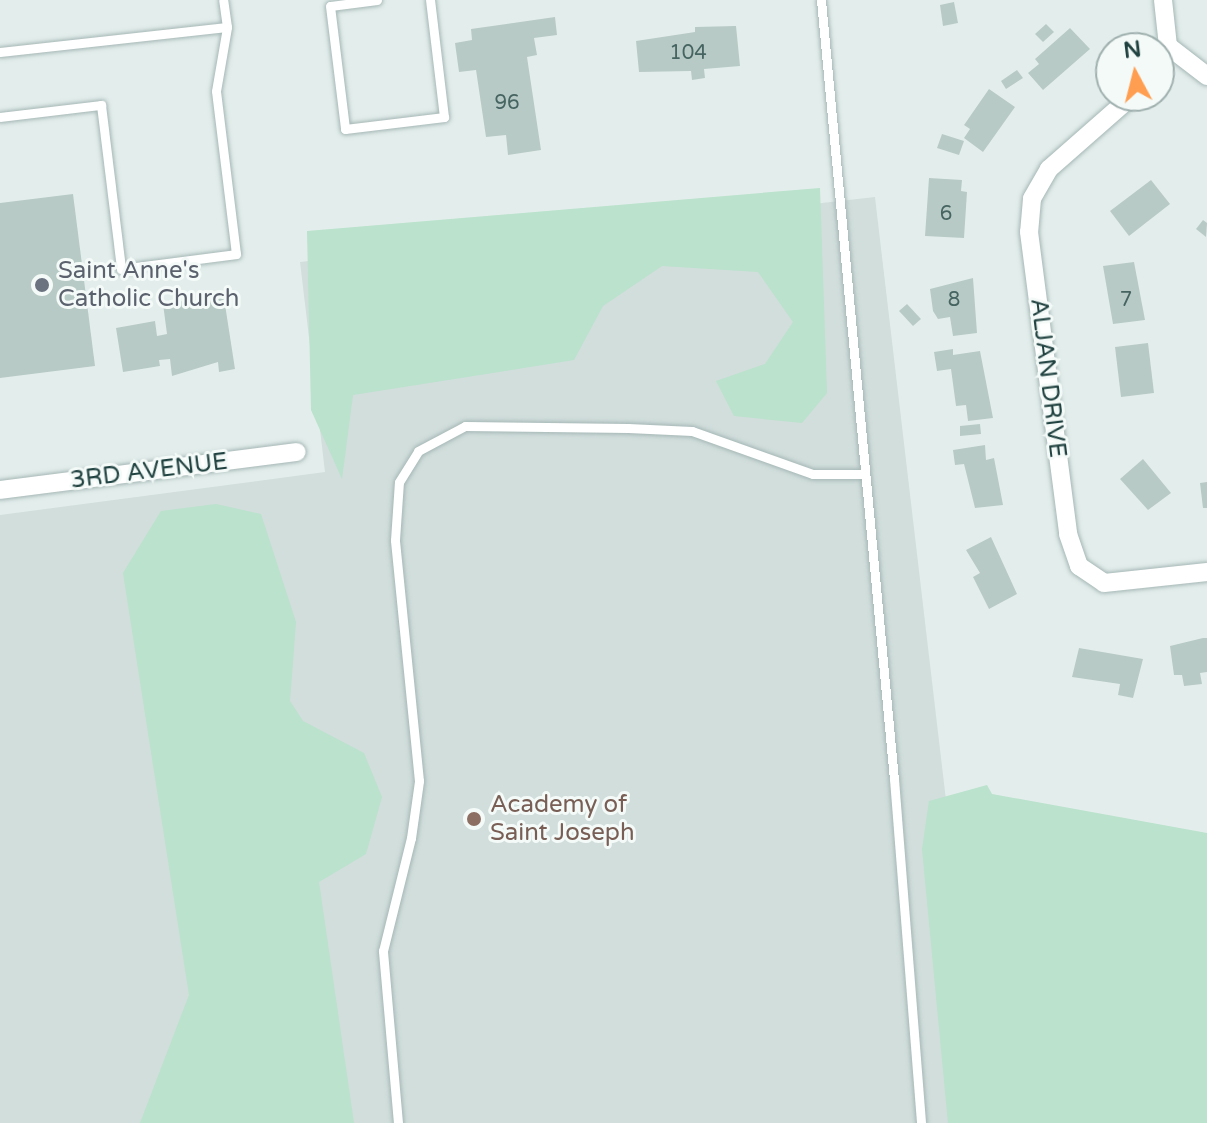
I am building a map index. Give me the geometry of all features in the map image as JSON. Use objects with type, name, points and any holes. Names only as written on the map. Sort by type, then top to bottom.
[{"type":"street","points":[[1163,0],[1164,32]]},
{"type":"street","points":[[1175,58],[1207,76]]},
{"type":"street","name":"ALJAN DRIVE","points":[[1114,112],[1049,169],[1032,199],[1029,232],[1068,534],[1079,566],[1104,583],[1207,572]]},
{"type":"street","name":"3RD AVENUE","points":[[0,490],[297,452]]},
{"type":"lane","points":[[0,117],[101,105],[121,269],[236,254],[216,91],[227,27],[223,0]]},
{"type":"lane","points":[[377,0],[330,6],[345,129],[444,117],[430,0]]},
{"type":"lane","points":[[821,0],[921,1123]]},
{"type":"lane","points":[[0,52],[227,27]]},
{"type":"lane","points":[[398,1123],[383,951],[419,781],[395,540],[399,482],[418,451],[465,426],[692,431],[813,474],[865,474]]},
{"type":"shaded area","name":"Academy of Saint Joseph","points":[[875,197],[984,1123],[0,1123],[0,515],[325,472],[300,262]]},
{"type":"green space","points":[[820,188],[827,393],[802,423],[734,416],[716,381],[765,364],[793,322],[758,272],[662,266],[603,306],[574,360],[353,395],[342,479],[311,410],[307,231]]},
{"type":"green space","points":[[216,504],[261,514],[296,622],[290,701],[303,721],[364,753],[382,797],[366,854],[319,882],[354,1123],[140,1123],[189,995],[123,573],[161,511]]},
{"type":"green space","points":[[987,785],[992,794],[1207,833],[1207,1123],[948,1123],[922,849],[929,801]]},
{"type":"building","points":[[954,2],[958,23],[943,26],[940,5]]},
{"type":"building","points":[[555,17],[557,35],[534,38],[537,55],[527,57],[541,150],[508,155],[506,135],[486,137],[476,70],[459,72],[455,43],[472,40],[471,29]]},
{"type":"building","points":[[1046,24],[1054,32],[1043,42],[1035,34]]},
{"type":"building","points":[[736,26],[740,66],[704,69],[705,78],[692,80],[691,71],[639,72],[636,41],[695,32],[695,27]]},
{"type":"building","points":[[1070,28],[1090,49],[1043,90],[1028,73],[1039,64],[1035,59]]},
{"type":"building","points":[[1017,70],[1023,78],[1006,89],[1001,81]]},
{"type":"building","points":[[989,89],[1015,107],[983,152],[964,138],[970,129],[964,125]]},
{"type":"building","points":[[942,134],[964,141],[959,155],[937,148]]},
{"type":"building","points":[[929,178],[962,180],[961,191],[967,192],[964,238],[925,236]]},
{"type":"building","points":[[1151,180],[1170,204],[1129,236],[1110,211]]},
{"type":"building","name":"Saint Anne's Catholic Church","points":[[73,194],[95,366],[0,378],[0,203]]},
{"type":"building","points":[[1203,220],[1207,223],[1206,237],[1196,229]]},
{"type":"building","points":[[1134,262],[1145,320],[1113,324],[1103,266]]},
{"type":"building","points":[[973,278],[977,333],[953,336],[950,317],[938,319],[933,311],[930,289]]},
{"type":"building","points":[[189,294],[190,304],[224,298],[235,369],[219,372],[218,362],[172,376],[170,359],[159,360],[160,366],[123,372],[116,328],[155,321],[157,336],[167,334],[163,304],[183,301],[182,295]]},
{"type":"building","points":[[907,304],[921,319],[913,326],[899,311]]},
{"type":"building","points":[[1148,343],[1154,393],[1121,397],[1115,347]]},
{"type":"building","points":[[953,349],[953,355],[980,351],[993,418],[968,421],[966,405],[956,406],[951,369],[937,371],[934,352]]},
{"type":"building","points":[[980,424],[981,434],[960,436],[960,426]]},
{"type":"building","points":[[985,445],[986,460],[994,458],[1003,505],[975,508],[964,464],[955,465],[953,450]]},
{"type":"building","points":[[1143,459],[1171,493],[1148,510],[1120,479]]},
{"type":"building","points":[[1207,482],[1207,508],[1203,508],[1200,483]]},
{"type":"building","points":[[991,537],[1017,594],[989,609],[973,577],[980,573],[966,550]]},
{"type":"building","points":[[1207,638],[1207,672],[1200,673],[1202,684],[1184,686],[1182,675],[1174,675],[1170,646]]},
{"type":"building","points":[[1079,648],[1143,659],[1133,698],[1118,695],[1120,684],[1072,677]]},
{"type":"place","name":"Saint Anne's Catholic Church","points":[[42,285]]},
{"type":"place","name":"Academy of Saint Joseph","points":[[474,819]]}]
